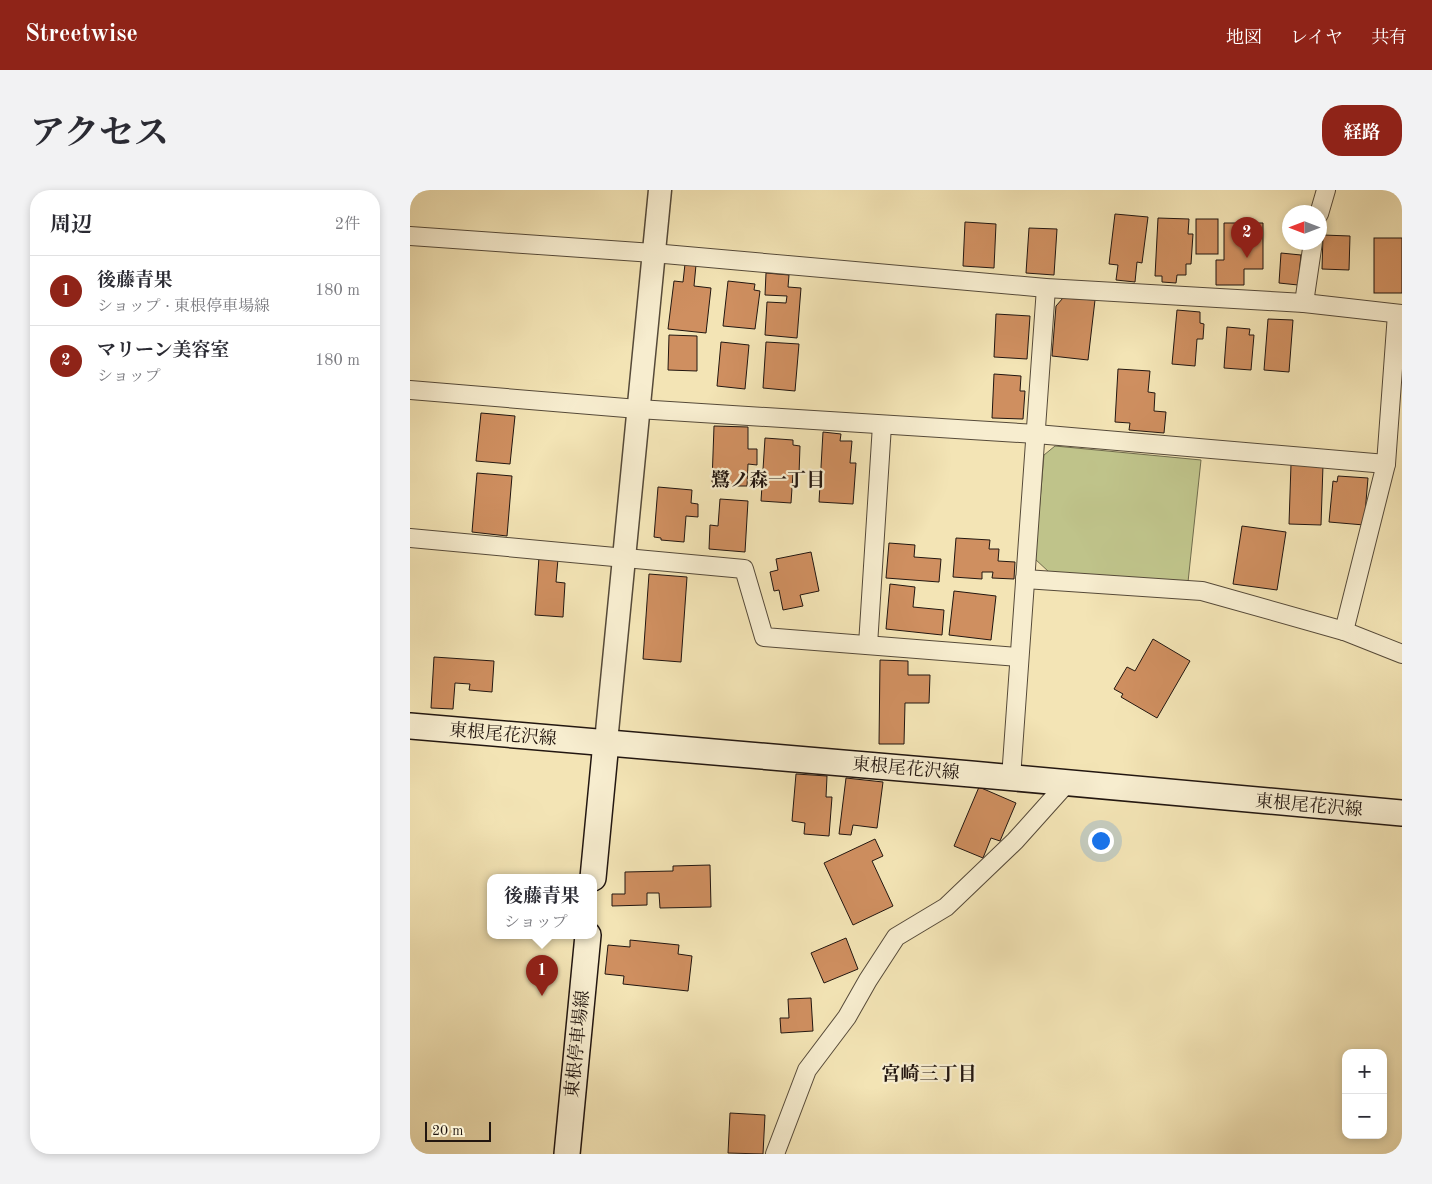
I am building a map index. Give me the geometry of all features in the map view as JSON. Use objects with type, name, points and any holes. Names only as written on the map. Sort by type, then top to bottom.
[{"type":"main road","name":"東根尾花沢線","points":[[410,726],[1402,813]]},
{"type":"main road","points":[[593,874],[606,742]]},
{"type":"main road","name":"東根停車場線","points":[[566,1154],[588,939]]},
{"type":"street","points":[[606,742],[660,190]]},
{"type":"street","points":[[1322,205],[1326,190]]},
{"type":"street","points":[[410,236],[653,253],[1046,288],[1304,303],[1400,314],[1386,464],[1344,631]]},
{"type":"street","points":[[1304,303],[1312,250]]},
{"type":"street","points":[[1011,778],[1046,288]]},
{"type":"street","points":[[410,390],[638,409],[1036,434],[1386,464]]},
{"type":"street","points":[[868,645],[882,425]]},
{"type":"street","points":[[410,538],[744,570],[764,637],[1020,657]]},
{"type":"street","points":[[1025,579],[1202,591],[1344,631],[1402,654]]},
{"type":"street","points":[[775,1154],[806,1070],[847,1017],[896,936],[946,907],[1015,841],[1067,783]]},
{"type":"green space","points":[[1055,446],[1201,460],[1188,582],[1049,572],[1035,559],[1044,455]]},
{"type":"building","points":[[1115,214],[1148,217],[1142,263],[1137,262],[1135,282],[1116,280],[1118,265],[1109,264]]},
{"type":"building","points":[[1158,218],[1189,219],[1188,234],[1193,234],[1191,264],[1186,264],[1186,275],[1177,275],[1176,283],[1162,282],[1162,276],[1155,276]]},
{"type":"building","points":[[1196,219],[1218,219],[1218,254],[1196,254]]},
{"type":"building","points":[[965,222],[996,224],[994,268],[963,266]]},
{"type":"building","points":[[1224,223],[1263,223],[1263,269],[1244,269],[1244,285],[1216,285],[1216,260],[1224,260]]},
{"type":"building","points":[[1029,228],[1057,229],[1054,275],[1026,273]]},
{"type":"building","points":[[1327,235],[1350,236],[1349,270],[1322,269],[1323,250],[1327,250]]},
{"type":"building","points":[[1374,238],[1402,238],[1402,293],[1374,293]]},
{"type":"building","points":[[1281,253],[1301,255],[1298,285],[1279,283]]},
{"type":"building","points":[[685,264],[696,265],[694,286],[711,288],[706,333],[668,329],[674,281],[683,282]]},
{"type":"building","points":[[766,273],[789,275],[788,287],[801,288],[797,338],[765,335],[767,302],[786,303],[787,296],[765,295]]},
{"type":"building","points":[[728,281],[755,284],[754,290],[760,291],[755,329],[723,326]]},
{"type":"building","points":[[1063,298],[1095,300],[1088,360],[1052,356],[1056,306]]},
{"type":"building","points":[[1177,310],[1200,312],[1200,323],[1204,324],[1203,339],[1197,339],[1195,366],[1172,364]]},
{"type":"building","points":[[996,314],[1030,316],[1027,359],[994,357]]},
{"type":"building","points":[[1268,319],[1293,320],[1289,372],[1264,370]]},
{"type":"building","points":[[1227,327],[1250,329],[1249,335],[1254,335],[1251,370],[1224,368]]},
{"type":"building","points":[[669,335],[697,336],[697,371],[668,370]]},
{"type":"building","points":[[721,342],[749,345],[745,389],[717,386]]},
{"type":"building","points":[[766,342],[799,344],[795,391],[763,388]]},
{"type":"building","points":[[1118,369],[1150,371],[1148,392],[1155,393],[1154,411],[1166,412],[1164,433],[1129,430],[1130,423],[1115,422]]},
{"type":"building","points":[[994,374],[1021,376],[1020,391],[1025,391],[1023,419],[992,418]]},
{"type":"building","points":[[481,413],[515,416],[510,464],[476,461]]},
{"type":"building","points":[[714,426],[748,427],[748,449],[757,449],[757,465],[748,464],[747,486],[730,486],[731,483],[712,482]]},
{"type":"building","points":[[823,432],[841,434],[840,441],[852,441],[850,463],[856,463],[853,504],[819,502]]},
{"type":"building","points":[[765,438],[793,440],[793,445],[800,446],[799,474],[793,473],[791,503],[761,501]]},
{"type":"building","points":[[1291,464],[1323,465],[1321,525],[1289,524]]},
{"type":"building","points":[[477,473],[512,476],[507,536],[472,532]]},
{"type":"building","points":[[1338,476],[1368,478],[1364,525],[1329,522],[1333,481],[1337,482]]},
{"type":"building","points":[[658,487],[692,490],[691,503],[698,504],[698,517],[686,516],[684,542],[661,540],[661,538],[654,537]]},
{"type":"building","points":[[720,499],[748,501],[745,552],[709,549],[710,525],[718,526]]},
{"type":"building","points":[[1242,526],[1286,532],[1277,590],[1233,584]]},
{"type":"building","points":[[956,538],[990,540],[989,549],[999,549],[998,561],[1015,562],[1014,579],[992,578],[993,572],[982,572],[982,579],[953,577]]},
{"type":"building","points":[[889,543],[915,545],[914,557],[941,559],[939,582],[886,578]]},
{"type":"building","points":[[811,552],[819,591],[800,595],[803,606],[783,610],[779,590],[774,591],[770,572],[778,570],[776,559]]},
{"type":"building","points":[[539,557],[558,559],[556,582],[565,583],[563,617],[535,615]]},
{"type":"building","points":[[649,574],[687,577],[681,662],[643,659]]},
{"type":"building","points":[[890,584],[915,587],[913,607],[944,610],[942,635],[886,629]]},
{"type":"building","points":[[954,591],[996,596],[991,640],[949,635]]},
{"type":"building","points":[[1153,639],[1190,661],[1157,718],[1121,697],[1123,694],[1114,689],[1127,667],[1135,671]]},
{"type":"building","points":[[434,657],[494,661],[492,692],[469,690],[470,684],[455,683],[453,709],[431,708]]},
{"type":"building","points":[[880,660],[908,661],[908,675],[930,675],[929,703],[905,703],[904,744],[879,744]]},
{"type":"building","points":[[796,774],[827,776],[826,797],[832,797],[829,836],[804,834],[805,823],[792,821]]},
{"type":"building","points":[[846,778],[883,782],[877,828],[853,825],[851,835],[839,834]]},
{"type":"building","points":[[979,787],[1016,803],[1000,841],[991,838],[983,858],[954,846]]},
{"type":"building","points":[[875,839],[883,856],[872,861],[893,906],[853,925],[824,863]]},
{"type":"building","points":[[710,865],[711,907],[660,908],[659,893],[647,893],[647,905],[612,906],[612,894],[625,894],[625,872],[673,871],[673,866]]},
{"type":"building","points":[[846,938],[858,969],[824,983],[811,953]]},
{"type":"building","points":[[630,940],[679,945],[678,954],[692,956],[688,991],[623,984],[624,976],[605,974],[608,945],[630,947]]},
{"type":"building","points":[[811,998],[813,1031],[781,1033],[780,1018],[789,1018],[788,999]]},
{"type":"building","points":[[730,1113],[765,1115],[763,1154],[728,1153]]},
{"type":"place","name":"マリーン美容室","points":[[1247,258]]},
{"type":"place","name":"後藤青果","points":[[542,996]]},
{"type":"district","name":"鷺ノ森一丁目","points":[[768,479]]},
{"type":"district","name":"宮崎三丁目","points":[[929,1073]]}]
